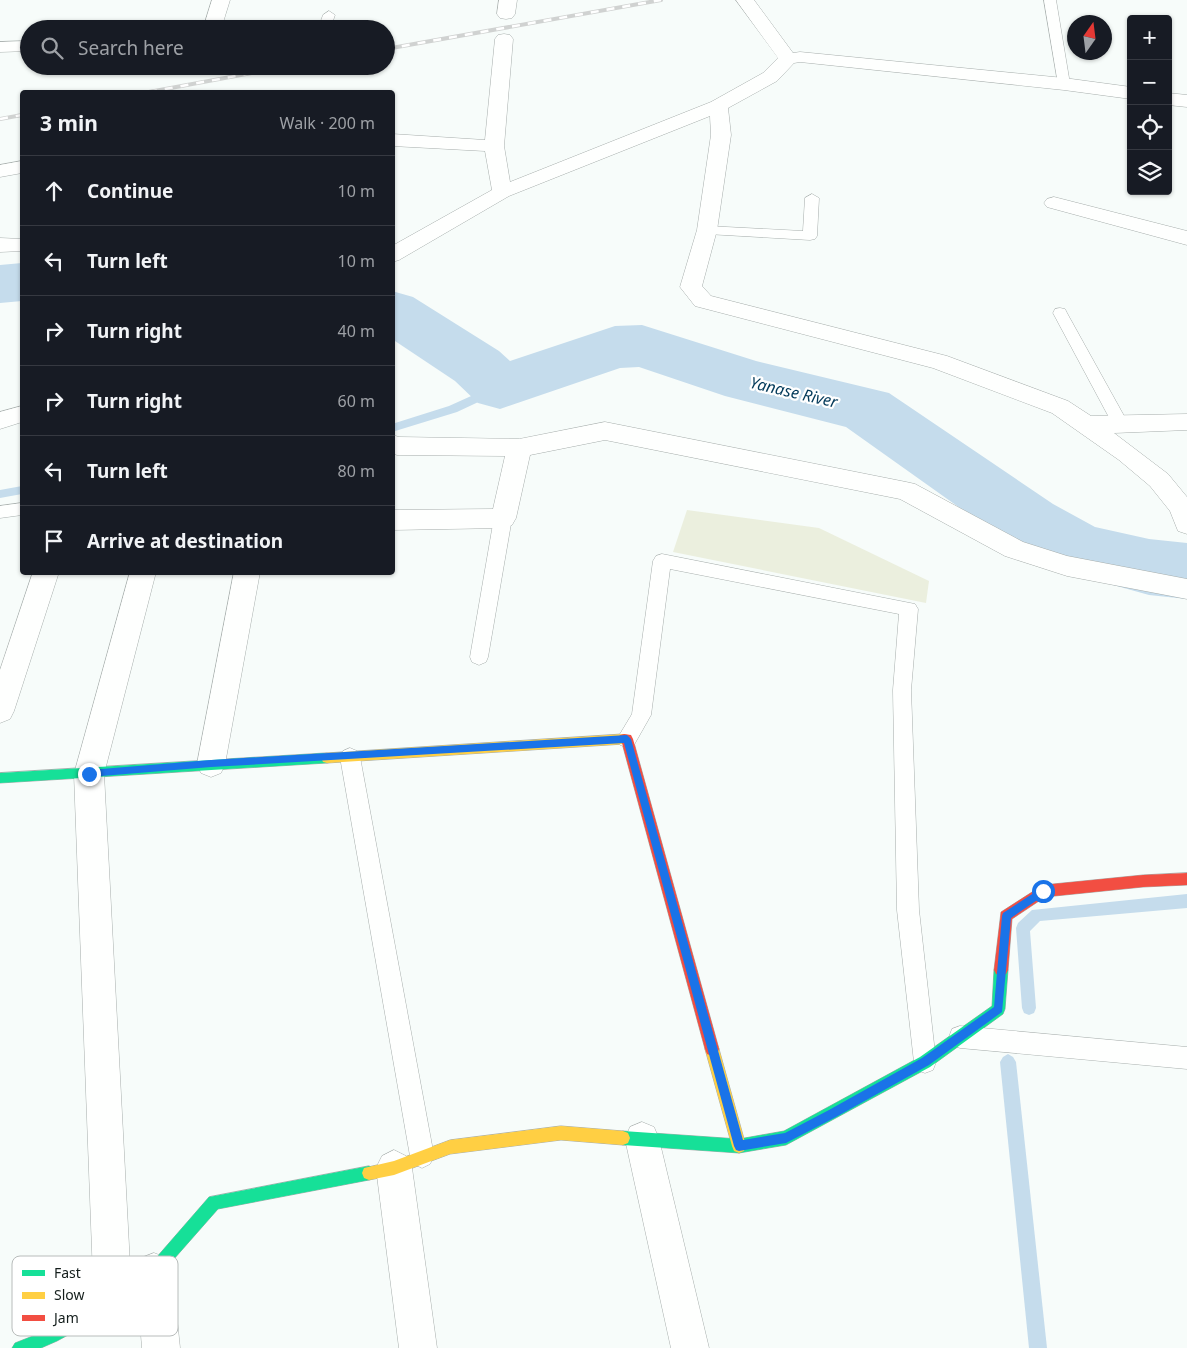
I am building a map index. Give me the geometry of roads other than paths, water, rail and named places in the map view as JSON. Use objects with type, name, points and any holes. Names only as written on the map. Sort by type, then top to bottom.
[{"type":"street","points":[[215,20],[221,0]]},
{"type":"street","points":[[744,0],[788,59]]},
{"type":"street","points":[[502,192],[494,146],[504,39]]},
{"type":"street","points":[[0,47],[20,46]]},
{"type":"street","points":[[395,253],[502,192],[744,94],[770,77],[788,59],[800,57],[1064,84],[1127,92]]},
{"type":"street","points":[[1172,99],[1187,101]]},
{"type":"street","points":[[718,106],[721,135],[708,230],[691,287],[704,301],[939,362],[1060,407],[1128,454],[1159,480],[1185,512]]},
{"type":"street","points":[[395,140],[494,146]]},
{"type":"street","points":[[0,171],[20,167]]},
{"type":"street","points":[[1054,203],[1187,238]]},
{"type":"street","points":[[0,245],[20,245]]},
{"type":"street","points":[[0,421],[20,415]]},
{"type":"street","points":[[1087,425],[1187,422]]},
{"type":"street","points":[[395,445],[519,448],[605,431],[906,491],[972,528],[1014,548],[1066,566],[1187,589]]},
{"type":"street","points":[[395,520],[503,518],[519,448]]},
{"type":"street","points":[[0,710],[45,575]]},
{"type":"street","points":[[111,1256],[89,774],[142,575]]},
{"type":"street","points":[[211,764],[246,575]]},
{"type":"street","points":[[0,778],[89,774],[211,764],[627,739],[739,1146]]},
{"type":"street","points":[[167,1256],[214,1202],[408,1162],[450,1147],[561,1133],[739,1146],[786,1138],[926,1062],[998,1009],[1006,916],[1043,891],[1143,881],[1187,879]]},
{"type":"street","points":[[642,1139],[690,1348]]},
{"type":"street","points":[[408,1162],[418,1348]]},
{"type":"street","points":[[20,1348],[52,1336]]},
{"type":"lane","points":[[1050,0],[1064,84]]},
{"type":"lane","points":[[327,20],[329,15]]},
{"type":"lane","points":[[708,230],[810,236],[812,198]]},
{"type":"lane","points":[[1060,313],[1120,423]]},
{"type":"lane","points":[[0,512],[20,509]]},
{"type":"lane","points":[[479,657],[503,518]]},
{"type":"lane","points":[[627,739],[641,715],[662,561],[909,609],[902,690],[908,910],[926,1062]]},
{"type":"lane","points":[[350,757],[408,1162]]},
{"type":"lane","points":[[960,1037],[1187,1058]]},
{"type":"waterway","name":"Yanase River","points":[[0,284],[20,282]]},
{"type":"waterway","name":"Yanase River","points":[[395,313],[477,366],[500,387],[615,347],[642,346],[747,381],[866,409],[1029,522],[1077,549],[1149,567],[1187,571]]},
{"type":"waterway","points":[[395,427],[453,409],[500,387]]},
{"type":"waterway","points":[[0,494],[20,490]]},
{"type":"waterway","points":[[1029,1008],[1023,928],[1037,915],[1187,901]]},
{"type":"waterway","points":[[1008,1062],[1038,1348]]},
{"type":"railway","points":[[395,47],[661,0]]},
{"type":"railway","points":[[160,90],[241,75]]},
{"type":"railway","points":[[0,119],[20,115]]}]
